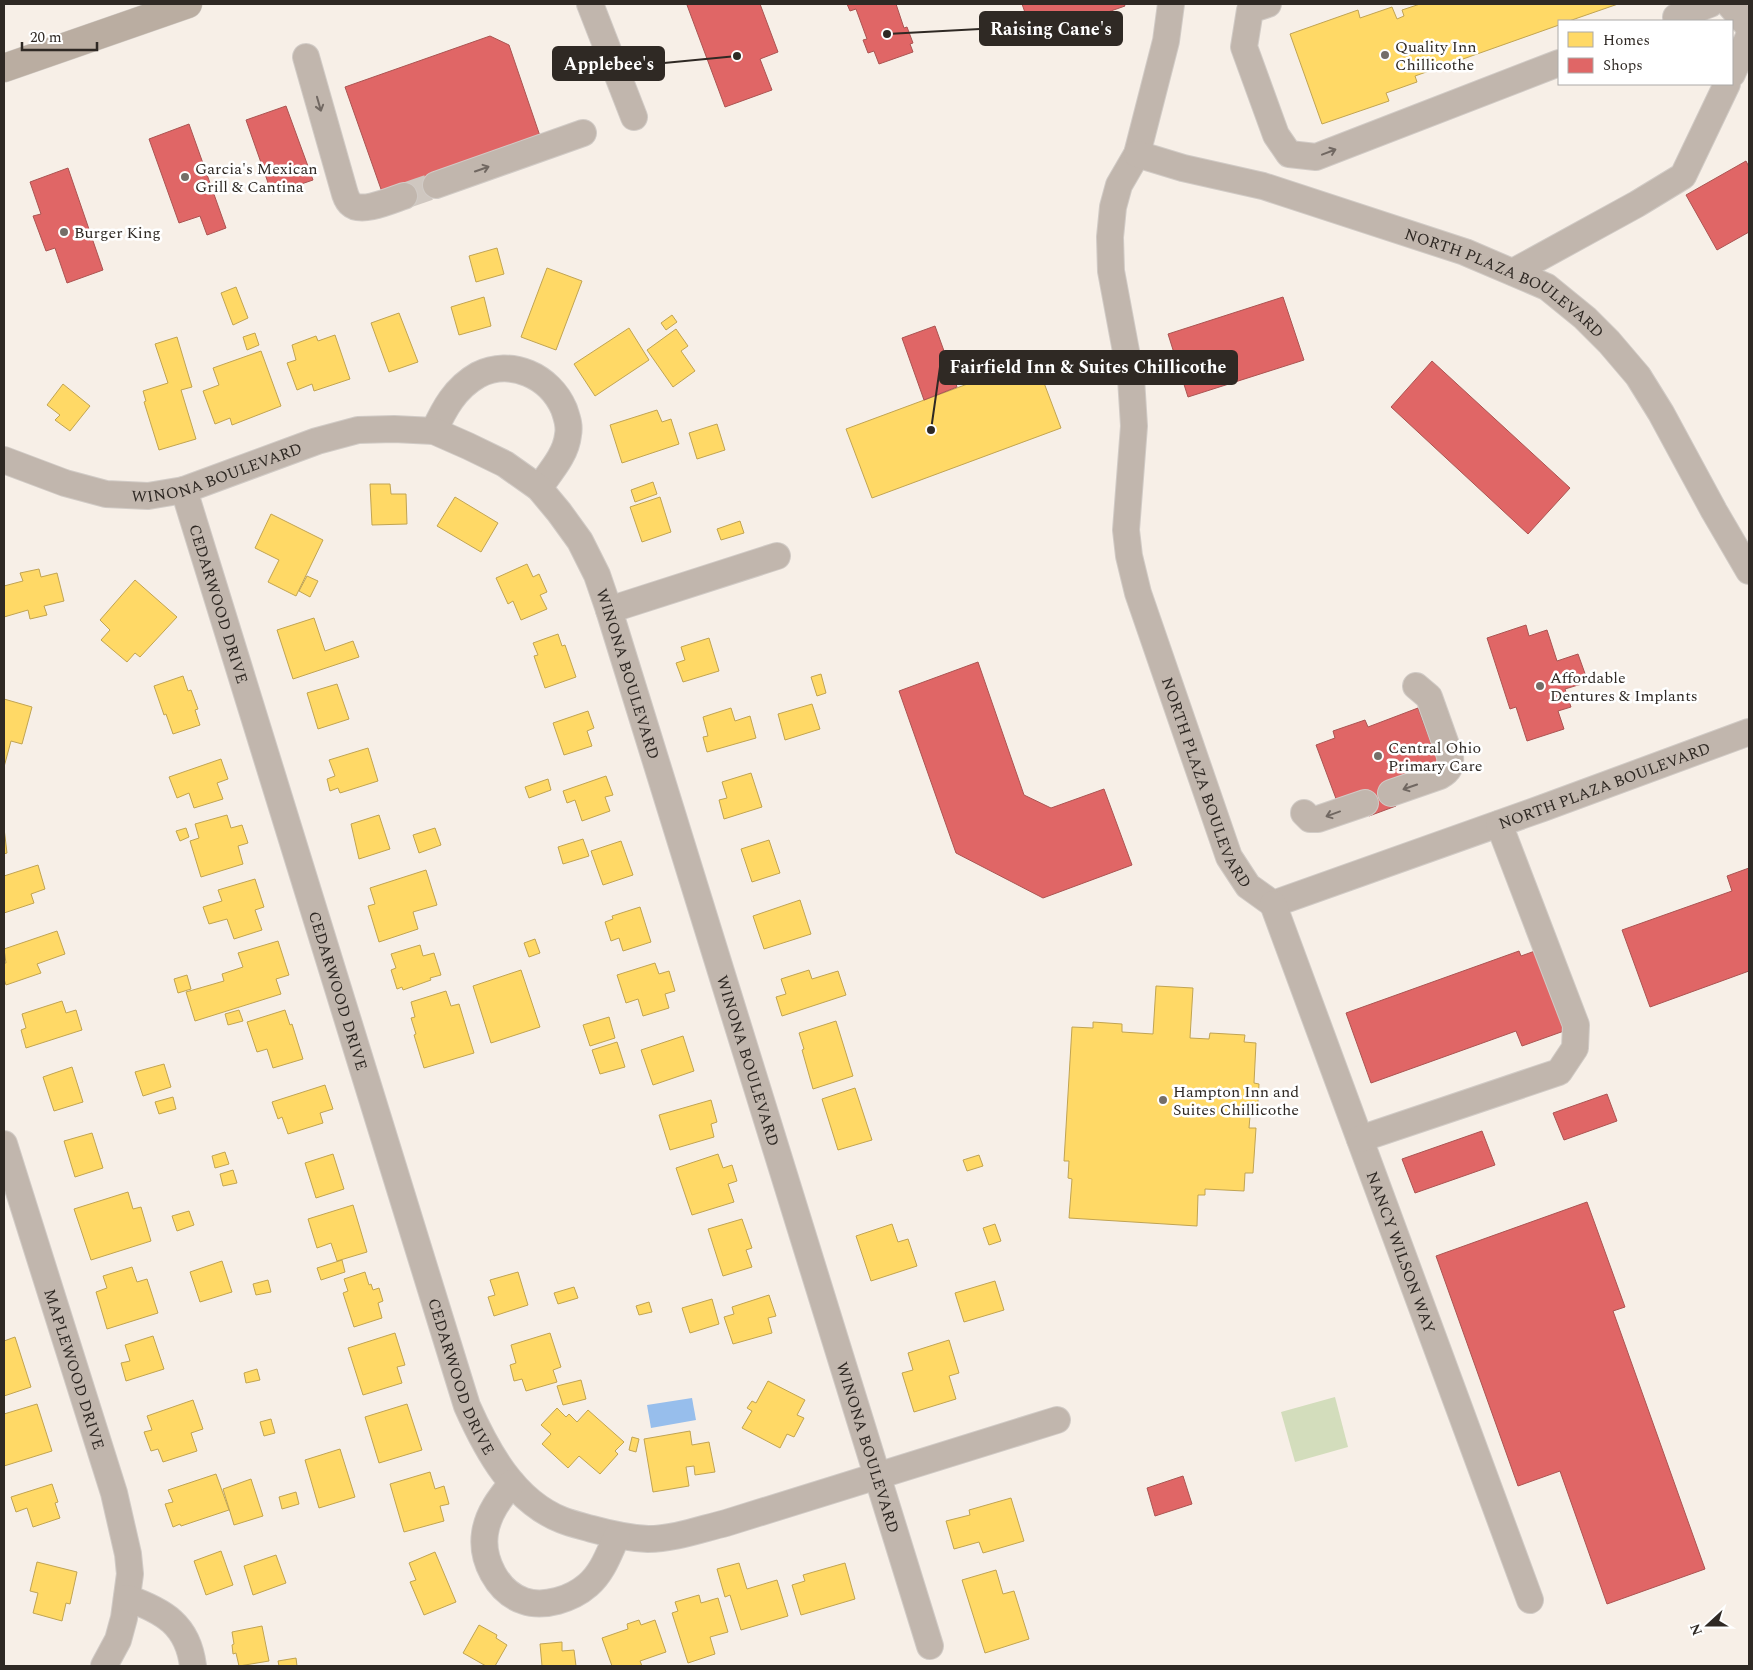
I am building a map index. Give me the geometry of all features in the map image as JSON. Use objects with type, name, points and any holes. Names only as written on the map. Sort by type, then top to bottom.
[{"type":"main road","points":[[4,68],[188,4]]},
{"type":"street","points":[[590,4],[634,117]]},
{"type":"street","name":"NORTH PLAZA BOULEVARD","points":[[1171,4],[1166,41],[1137,154],[1119,185],[1113,207],[1110,237],[1111,271],[1131,378],[1134,426],[1126,530],[1129,556],[1138,593],[1229,857],[1248,886],[1273,904],[1499,824],[1749,732]]},
{"type":"street","points":[[1671,14],[1710,4]]},
{"type":"street","points":[[1729,4],[1749,27]]},
{"type":"street","points":[[1255,6],[1244,47],[1276,135],[1289,154],[1316,157],[1558,62]]},
{"type":"street","points":[[1733,72],[1749,36]]},
{"type":"street","points":[[306,57],[349,203],[355,207],[364,208],[404,196]]},
{"type":"street","points":[[1513,272],[1637,204],[1683,176],[1727,85]]},
{"type":"street","points":[[436,185],[583,133]]},
{"type":"street","name":"NORTH PLAZA BOULEVARD","points":[[1137,154],[1183,168],[1263,186],[1465,252],[1546,287],[1585,318],[1609,342],[1638,376],[1661,413],[1749,571]]},
{"type":"street","points":[[1263,186],[1289,154]]},
{"type":"street","points":[[434,431],[447,404],[460,389],[478,376],[496,369],[519,370],[537,376],[551,388],[561,402],[568,420],[568,436],[562,456],[539,488]]},
{"type":"street","name":"WINONA BOULEVARD","points":[[4,460],[65,483],[106,494],[148,496],[184,490],[317,441],[358,430],[434,431],[504,464],[539,488],[559,512],[580,541],[597,575],[609,610],[930,1646]]},
{"type":"street","name":"CEDARWOOD DRIVE","points":[[184,490],[467,1406],[481,1437],[496,1463],[512,1483],[534,1504],[561,1520],[617,1536],[649,1539],[683,1534],[1057,1420]]},
{"type":"street","points":[[609,610],[778,556]]},
{"type":"street","points":[[1391,793],[1440,776],[1447,772],[1451,765],[1450,756],[1429,697],[1416,686]]},
{"type":"street","points":[[1304,813],[1310,819],[1318,819],[1364,803]]},
{"type":"street","points":[[1360,1138],[1559,1072],[1575,1048],[1576,1025],[1499,824]]},
{"type":"street","name":"NANCY WILSON WAY","points":[[1273,904],[1530,1600]]},
{"type":"street","name":"MAPLEWOOD DRIVE","points":[[4,1144],[114,1493],[128,1554],[130,1574],[124,1618],[118,1640],[104,1666]]},
{"type":"street","points":[[512,1483],[499,1499],[490,1516],[485,1533],[485,1550],[488,1565],[496,1579],[509,1592],[524,1601],[545,1603],[566,1598],[588,1585],[602,1569],[617,1536]]},
{"type":"street","points":[[127,1598],[152,1607],[178,1626],[187,1640],[193,1666]]},
{"type":"green space","points":[[1335,1397],[1348,1447],[1295,1462],[1281,1412]]},
{"type":"water","points":[[692,1398],[696,1420],[651,1428],[647,1405]]},
{"type":"building: Homes","name":"Quality Inn Chillicothe","points":[[1420,4],[1618,4],[1572,20],[1558,20],[1558,25],[1415,76],[1417,82],[1386,93],[1389,101],[1322,124],[1290,34],[1358,10],[1360,18],[1392,7],[1397,19],[1404,16],[1402,10]]},
{"type":"building: Homes","points":[[497,248],[504,274],[476,282],[469,256]]},
{"type":"building: Homes","points":[[547,268],[582,281],[556,350],[521,337]]},
{"type":"building: Homes","points":[[236,287],[248,318],[233,325],[221,293]]},
{"type":"building: Homes","points":[[484,297],[491,326],[459,335],[451,307]]},
{"type":"building: Homes","points":[[399,313],[418,362],[389,372],[371,323]]},
{"type":"building: Homes","points":[[672,315],[677,322],[666,330],[661,323]]},
{"type":"building: Homes","points":[[629,328],[649,360],[595,396],[574,364]]},
{"type":"building: Homes","points":[[676,329],[688,346],[681,351],[695,371],[673,387],[647,350]]},
{"type":"building: Homes","points":[[255,333],[259,345],[247,350],[243,337]]},
{"type":"building: Homes","points":[[335,335],[350,379],[314,391],[312,384],[297,390],[287,363],[296,360],[292,345],[316,336],[318,341]]},
{"type":"building: Homes","points":[[177,337],[192,387],[181,390],[196,439],[159,450],[144,402],[146,401],[143,391],[168,383],[155,344]]},
{"type":"building: Homes","points":[[261,351],[281,406],[232,425],[230,418],[215,424],[203,391],[219,385],[213,368]]},
{"type":"building: Homes","points":[[1035,359],[1061,428],[872,498],[846,429]]},
{"type":"building: Homes","points":[[63,384],[90,406],[70,431],[55,420],[60,415],[47,405]]},
{"type":"building: Homes","points":[[657,410],[662,422],[671,419],[679,444],[622,463],[610,425]]},
{"type":"building: Homes","points":[[717,424],[725,450],[697,459],[689,433]]},
{"type":"building: Homes","points":[[653,482],[657,494],[635,502],[631,490]]},
{"type":"building: Homes","points":[[370,484],[390,484],[391,494],[406,494],[407,524],[372,525]]},
{"type":"building: Homes","points":[[455,497],[498,523],[481,552],[437,526]]},
{"type":"building: Homes","points":[[660,497],[671,532],[642,542],[630,507]]},
{"type":"building: Homes","points":[[271,514],[323,540],[296,596],[268,582],[279,560],[255,548]]},
{"type":"building: Homes","points":[[740,521],[744,533],[721,540],[717,529]]},
{"type":"building: Homes","points":[[527,564],[533,577],[539,574],[547,592],[540,595],[547,609],[521,620],[513,601],[508,604],[496,578]]},
{"type":"building: Homes","points":[[39,569],[41,577],[57,573],[64,601],[44,606],[47,615],[30,619],[28,610],[4,617],[4,586],[23,581],[20,573]]},
{"type":"building: Homes","points":[[307,576],[318,581],[310,597],[299,591]]},
{"type":"building: Homes","points":[[135,580],[177,617],[140,657],[135,653],[127,662],[101,640],[110,630],[100,620]]},
{"type":"building: Homes","points":[[314,618],[325,651],[353,641],[359,657],[293,679],[277,630]]},
{"type":"building: Homes","points":[[558,634],[562,646],[565,645],[576,677],[545,688],[534,656],[538,655],[533,643]]},
{"type":"building: Homes","points":[[709,638],[719,671],[683,682],[676,663],[685,660],[681,647]]},
{"type":"building: Homes","points":[[821,674],[826,693],[817,696],[811,677]]},
{"type":"building: Homes","points":[[183,676],[188,691],[191,690],[198,709],[195,710],[200,725],[173,734],[154,686]]},
{"type":"building: Homes","points":[[337,684],[349,719],[318,729],[307,693]]},
{"type":"building: Homes","points":[[4,699],[32,707],[22,744],[11,741],[4,767]]},
{"type":"building: Homes","points":[[812,704],[820,729],[785,740],[778,714]]},
{"type":"building: Homes","points":[[731,708],[735,721],[750,716],[756,738],[707,752],[703,737],[708,736],[703,717]]},
{"type":"building: Homes","points":[[588,711],[594,728],[587,731],[592,746],[564,755],[553,723]]},
{"type":"building: Homes","points":[[368,748],[378,781],[340,793],[338,788],[330,791],[327,779],[335,776],[329,760]]},
{"type":"building: Homes","points":[[221,759],[228,779],[217,783],[223,799],[194,808],[189,793],[177,798],[169,777]]},
{"type":"building: Homes","points":[[751,773],[762,807],[724,819],[719,800],[727,798],[722,782]]},
{"type":"building: Homes","points":[[606,776],[613,795],[605,797],[610,811],[582,821],[575,800],[567,803],[563,791]]},
{"type":"building: Homes","points":[[548,779],[551,790],[529,798],[525,787]]},
{"type":"building: Homes","points":[[227,815],[231,828],[242,825],[248,843],[238,846],[243,864],[201,877],[190,841],[199,838],[195,824]]},
{"type":"building: Homes","points":[[379,815],[390,849],[359,859],[351,824]]},
{"type":"building: Homes","points":[[4,828],[7,853],[4,854]]},
{"type":"building: Homes","points":[[186,828],[189,837],[180,841],[176,831]]},
{"type":"building: Homes","points":[[435,828],[441,845],[419,853],[413,835]]},
{"type":"building: Homes","points":[[583,839],[589,856],[563,864],[558,847]]},
{"type":"building: Homes","points":[[769,840],[780,873],[752,882],[741,849]]},
{"type":"building: Homes","points":[[621,841],[633,875],[603,885],[591,851]]},
{"type":"building: Homes","points":[[38,865],[45,889],[31,894],[34,903],[4,913],[4,876]]},
{"type":"building: Homes","points":[[426,870],[437,905],[413,912],[418,929],[379,942],[368,906],[375,904],[370,888]]},
{"type":"building: Homes","points":[[255,879],[264,907],[255,910],[262,930],[234,939],[227,919],[209,924],[203,907],[222,901],[218,890]]},
{"type":"building: Homes","points":[[800,900],[811,934],[764,949],[753,916]]},
{"type":"building: Homes","points":[[640,907],[651,942],[623,951],[619,938],[611,941],[605,922],[613,919],[612,916]]},
{"type":"building: Homes","points":[[57,931],[65,954],[37,964],[41,973],[6,985],[4,979],[4,963],[6,963],[4,949]]},
{"type":"building: Homes","points":[[535,939],[540,953],[529,957],[524,943]]},
{"type":"building: Homes","points":[[278,941],[289,975],[276,979],[281,994],[195,1021],[186,992],[224,981],[222,974],[243,967],[238,953]]},
{"type":"building: Homes","points":[[420,945],[423,956],[434,953],[441,975],[403,990],[402,987],[397,989],[391,970],[396,968],[391,954]]},
{"type":"building: Homes","points":[[655,963],[659,974],[669,971],[675,991],[665,994],[669,1008],[643,1016],[638,999],[626,1003],[617,975]]},
{"type":"building: Homes","points":[[521,970],[540,1027],[491,1043],[473,986]]},
{"type":"building: Homes","points":[[809,970],[812,979],[838,971],[846,995],[782,1016],[776,997],[786,994],[781,979]]},
{"type":"building: Homes","points":[[187,975],[191,989],[178,993],[174,979]]},
{"type":"building: Homes","name":"Hampton Inn and Suites Chillicothe","points":[[1156,986],[1193,988],[1190,1038],[1209,1039],[1210,1033],[1245,1035],[1244,1042],[1256,1043],[1254,1083],[1259,1084],[1257,1117],[1250,1116],[1249,1128],[1256,1128],[1253,1173],[1245,1173],[1244,1191],[1205,1189],[1205,1195],[1198,1195],[1197,1226],[1069,1218],[1072,1179],[1068,1178],[1069,1161],[1064,1161],[1072,1027],[1093,1028],[1093,1022],[1122,1024],[1122,1032],[1153,1034]]},
{"type":"building: Homes","points":[[446,991],[451,1006],[459,1004],[474,1053],[424,1068],[414,1035],[416,1034],[411,1018],[415,1017],[411,1002]]},
{"type":"building: Homes","points":[[62,1001],[66,1013],[76,1010],[82,1030],[26,1048],[21,1030],[26,1028],[22,1014]]},
{"type":"building: Homes","points":[[239,1010],[243,1021],[228,1025],[225,1014]]},
{"type":"building: Homes","points":[[285,1010],[290,1025],[292,1024],[303,1059],[273,1068],[267,1049],[257,1052],[247,1022]]},
{"type":"building: Homes","points":[[609,1017],[615,1038],[590,1046],[583,1025]]},
{"type":"building: Homes","points":[[836,1021],[853,1076],[813,1089],[799,1033]]},
{"type":"building: Homes","points":[[683,1036],[694,1071],[653,1085],[641,1050]]},
{"type":"building: Homes","points":[[617,1042],[625,1067],[600,1074],[592,1050]]},
{"type":"building: Homes","points":[[164,1064],[171,1087],[143,1096],[135,1072]]},
{"type":"building: Homes","points":[[72,1067],[83,1102],[54,1111],[43,1077]]},
{"type":"building: Homes","points":[[325,1085],[333,1109],[320,1113],[323,1123],[288,1134],[282,1117],[278,1119],[272,1102]]},
{"type":"building: Homes","points":[[855,1088],[872,1140],[838,1150],[822,1099]]},
{"type":"building: Homes","points":[[173,1097],[176,1109],[159,1114],[155,1102]]},
{"type":"building: Homes","points":[[711,1100],[717,1122],[711,1124],[714,1137],[670,1150],[659,1115]]},
{"type":"building: Homes","points":[[92,1133],[103,1168],[75,1177],[64,1141]]},
{"type":"building: Homes","points":[[225,1152],[229,1164],[215,1168],[212,1156]]},
{"type":"building: Homes","points":[[333,1154],[344,1189],[316,1198],[305,1163]]},
{"type":"building: Homes","points":[[718,1154],[723,1168],[732,1165],[737,1181],[728,1184],[734,1202],[692,1215],[676,1168]]},
{"type":"building: Homes","points":[[979,1155],[983,1166],[967,1171],[963,1160]]},
{"type":"building: Homes","points":[[233,1170],[237,1183],[223,1186],[220,1174]]},
{"type":"building: Homes","points":[[128,1192],[133,1209],[141,1207],[151,1241],[91,1260],[74,1209]]},
{"type":"building: Homes","points":[[353,1205],[367,1252],[337,1261],[331,1243],[317,1248],[308,1219]]},
{"type":"building: Homes","points":[[189,1211],[194,1225],[177,1231],[172,1216]]},
{"type":"building: Homes","points":[[742,1219],[752,1248],[746,1250],[752,1267],[723,1276],[708,1229]]},
{"type":"building: Homes","points":[[892,1224],[898,1242],[908,1239],[917,1266],[871,1281],[856,1236]]},
{"type":"building: Homes","points":[[995,1224],[1001,1241],[989,1245],[983,1228]]},
{"type":"building: Homes","points":[[342,1260],[345,1272],[321,1280],[317,1268]]},
{"type":"building: Homes","points":[[222,1261],[232,1292],[200,1302],[190,1272]]},
{"type":"building: Homes","points":[[132,1267],[137,1282],[147,1279],[158,1313],[107,1329],[96,1292],[107,1288],[103,1276]]},
{"type":"building: Homes","points":[[365,1272],[369,1285],[371,1284],[373,1290],[379,1288],[383,1301],[378,1303],[382,1318],[354,1327],[343,1293],[348,1291],[344,1279]]},
{"type":"building: Homes","points":[[518,1272],[528,1305],[494,1316],[488,1297],[495,1295],[490,1280]]},
{"type":"building: Homes","points":[[268,1280],[271,1292],[256,1295],[253,1284]]},
{"type":"building: Homes","points":[[995,1281],[1004,1310],[964,1322],[955,1293]]},
{"type":"building: Homes","points":[[574,1287],[578,1298],[558,1304],[554,1293]]},
{"type":"building: Homes","points":[[769,1295],[776,1316],[768,1318],[772,1333],[733,1344],[724,1317],[734,1314],[732,1307]]},
{"type":"building: Homes","points":[[712,1299],[719,1324],[690,1333],[682,1308]]},
{"type":"building: Homes","points":[[649,1302],[652,1312],[639,1315],[636,1306]]},
{"type":"building: Homes","points":[[395,1333],[405,1365],[397,1367],[402,1383],[363,1395],[348,1348]]},
{"type":"building: Homes","points":[[550,1333],[561,1367],[553,1370],[557,1382],[526,1391],[522,1379],[514,1381],[510,1365],[516,1363],[511,1345]]},
{"type":"building: Homes","points":[[153,1336],[164,1369],[126,1381],[121,1363],[130,1361],[125,1345]]},
{"type":"building: Homes","points":[[15,1337],[31,1387],[4,1396],[4,1341]]},
{"type":"building: Homes","points":[[949,1340],[959,1373],[949,1376],[956,1399],[914,1412],[902,1373],[913,1370],[908,1353]]},
{"type":"building: Homes","points":[[257,1369],[260,1380],[246,1383],[244,1373]]},
{"type":"building: Homes","points":[[581,1380],[586,1399],[563,1405],[557,1386]]},
{"type":"building: Homes","points":[[768,1381],[805,1400],[797,1415],[804,1418],[794,1437],[787,1434],[780,1448],[742,1428],[752,1411],[747,1408],[752,1401],[756,1403]]},
{"type":"building: Homes","points":[[193,1400],[203,1429],[191,1433],[197,1451],[163,1462],[158,1449],[151,1451],[144,1432],[152,1430],[147,1416]]},
{"type":"building: Homes","points":[[37,1404],[52,1451],[4,1466],[4,1414]]},
{"type":"building: Homes","points":[[407,1404],[422,1450],[379,1463],[365,1417]]},
{"type":"building: Homes","points":[[557,1408],[566,1417],[569,1414],[577,1422],[588,1410],[624,1442],[615,1451],[618,1454],[600,1474],[579,1456],[568,1468],[542,1444],[551,1434],[541,1425]]},
{"type":"building: Homes","points":[[271,1419],[275,1433],[264,1436],[260,1422]]},
{"type":"building: Homes","points":[[690,1431],[692,1445],[709,1442],[715,1472],[695,1475],[694,1466],[686,1467],[689,1486],[653,1492],[644,1439]]},
{"type":"building: Homes","points":[[632,1437],[639,1439],[636,1452],[629,1450]]},
{"type":"building: Homes","points":[[340,1449],[355,1497],[319,1508],[305,1460]]},
{"type":"building: Homes","points":[[430,1472],[435,1489],[444,1486],[449,1504],[440,1506],[444,1521],[404,1532],[390,1484]]},
{"type":"building: Homes","points":[[216,1474],[229,1510],[173,1527],[165,1504],[173,1502],[168,1490]]},
{"type":"building: Homes","points":[[251,1479],[263,1516],[234,1525],[223,1489]]},
{"type":"building: Homes","points":[[52,1484],[58,1502],[55,1503],[60,1518],[33,1527],[27,1508],[16,1512],[11,1497]]},
{"type":"building: Homes","points":[[296,1492],[299,1504],[282,1509],[279,1497]]},
{"type":"building: Homes","points":[[1011,1498],[1024,1541],[983,1553],[979,1542],[954,1549],[946,1521],[970,1515],[969,1510]]},
{"type":"building: Homes","points":[[221,1551],[233,1585],[206,1595],[194,1561]]},
{"type":"building: Homes","points":[[435,1552],[456,1602],[424,1615],[410,1582],[416,1580],[409,1563]]},
{"type":"building: Homes","points":[[276,1555],[286,1583],[253,1595],[244,1566]]},
{"type":"building: Homes","points":[[37,1562],[77,1572],[70,1604],[66,1603],[62,1621],[33,1613],[38,1593],[30,1591]]},
{"type":"building: Homes","points":[[739,1563],[747,1589],[777,1580],[788,1616],[741,1630],[730,1595],[725,1597],[717,1569]]},
{"type":"building: Homes","points":[[845,1563],[855,1599],[801,1615],[792,1585],[805,1581],[803,1575]]},
{"type":"building: Homes","points":[[996,1570],[1003,1594],[1014,1591],[1029,1639],[985,1653],[962,1580]]},
{"type":"building: Homes","points":[[699,1595],[701,1603],[718,1598],[728,1632],[710,1637],[715,1654],[688,1663],[672,1613],[678,1611],[675,1602]]},
{"type":"building: Homes","points":[[639,1620],[641,1625],[655,1620],[666,1652],[640,1661],[642,1666],[612,1666],[602,1638],[628,1629],[627,1624]]},
{"type":"building: Homes","points":[[479,1625],[497,1635],[496,1638],[507,1645],[495,1666],[486,1666],[463,1653]]},
{"type":"building: Homes","points":[[262,1626],[269,1661],[239,1666],[236,1653],[233,1654],[232,1632]]},
{"type":"building: Homes","points":[[562,1642],[562,1651],[574,1650],[576,1666],[542,1666],[540,1644]]},
{"type":"building: Homes","points":[[296,1658],[297,1666],[279,1666],[278,1661]]},
{"type":"building: Shops","points":[[760,4],[778,52],[760,59],[772,90],[725,107],[687,5]]},
{"type":"building: Shops","points":[[847,4],[896,4],[904,28],[907,27],[913,43],[910,44],[913,52],[879,64],[874,51],[868,53],[863,40],[867,39],[856,9],[850,11]]},
{"type":"building: Shops","points":[[1022,4],[1124,4],[1125,6],[1034,38]]},
{"type":"building: Shops","points":[[490,36],[509,45],[540,136],[439,195],[407,206],[382,192],[345,87]]},
{"type":"building: Shops","points":[[286,106],[313,180],[272,194],[246,120]]},
{"type":"building: Shops","name":"Garcia's Mexican Grill & Cantina","points":[[189,124],[226,228],[207,235],[200,216],[179,223],[149,139]]},
{"type":"building: Shops","points":[[1746,161],[1749,167],[1749,232],[1717,250],[1686,195]]},
{"type":"building: Shops","name":"Burger King","points":[[68,168],[103,270],[67,283],[55,248],[46,251],[33,216],[41,214],[30,182]]},
{"type":"building: Shops","points":[[1283,297],[1304,360],[1188,397],[1168,334]]},
{"type":"building: Shops","points":[[935,326],[957,387],[924,400],[902,338]]},
{"type":"building: Shops","points":[[1432,361],[1570,488],[1528,534],[1391,407]]},
{"type":"building: Shops","name":"Affordable Dentures & Implants","points":[[1526,625],[1529,636],[1547,630],[1557,661],[1578,654],[1588,682],[1565,689],[1571,707],[1558,711],[1564,729],[1527,741],[1516,707],[1510,709],[1487,638]]},
{"type":"building: Shops","points":[[978,662],[1024,795],[1051,808],[1104,789],[1132,865],[1043,898],[956,853],[899,691]]},
{"type":"building: Shops","name":"Central Ohio Primary Care","points":[[1418,708],[1440,767],[1389,786],[1396,806],[1369,816],[1365,803],[1338,804],[1316,745],[1335,738],[1333,731],[1365,720],[1368,727]]},
{"type":"building: Shops","points":[[1749,868],[1749,971],[1650,1007],[1622,930],[1732,891],[1727,876]]},
{"type":"building: Shops","points":[[1519,951],[1521,956],[1535,951],[1564,1031],[1522,1046],[1516,1031],[1371,1083],[1346,1013]]},
{"type":"building: Shops","points":[[1607,1094],[1617,1121],[1564,1140],[1553,1113]]},
{"type":"building: Shops","points":[[1482,1131],[1495,1165],[1415,1193],[1402,1159]]},
{"type":"building: Shops","points":[[1587,1202],[1625,1307],[1613,1311],[1705,1569],[1607,1604],[1560,1471],[1518,1486],[1436,1256]]},
{"type":"building: Shops","points":[[1183,1476],[1192,1504],[1155,1516],[1147,1488]]},
{"type":"tunnel","points":[[404,196],[436,185]]},
{"type":"place","name":"Raising Cane's","points":[[887,34]]},
{"type":"place","name":"Quality Inn Chillicothe","points":[[1385,55]]},
{"type":"place","name":"Applebee's","points":[[737,56]]},
{"type":"place","name":"Garcia's Mexican Grill & Cantina","points":[[185,177]]},
{"type":"place","name":"Burger King","points":[[64,232]]},
{"type":"place","name":"Fairfield Inn & Suites Chillicothe","points":[[931,430]]},
{"type":"place","name":"Affordable Dentures & Implants","points":[[1540,686]]},
{"type":"place","name":"Central Ohio Primary Care","points":[[1378,756]]},
{"type":"place","name":"Hampton Inn and Suites Chillicothe","points":[[1163,1100]]}]
